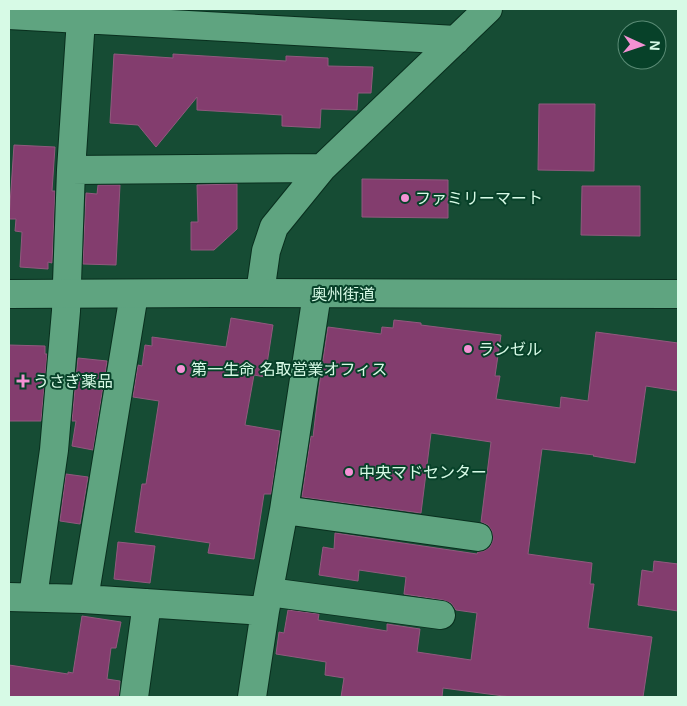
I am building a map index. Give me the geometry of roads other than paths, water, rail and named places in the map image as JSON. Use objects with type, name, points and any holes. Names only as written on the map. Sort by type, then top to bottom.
[{"type":"street","points":[[260,293],[266,251],[274,227],[322,168],[488,9]]},
{"type":"street","points":[[9,16],[456,40]]},
{"type":"street","points":[[81,19],[71,170],[67,294],[54,450],[21,597],[147,603],[267,602],[441,616]]},
{"type":"street","points":[[71,170],[322,168]]},
{"type":"street","name":"奥州街道","points":[[9,294],[678,294]]},
{"type":"street","points":[[84,599],[134,294]]},
{"type":"street","points":[[252,697],[284,510],[317,294]]},
{"type":"street","points":[[284,510],[478,537]]},
{"type":"street","points":[[134,697],[147,603]]},
{"type":"place","name":"ファミリーマート","points":[[405,198]]},
{"type":"place","name":"ランゼル","points":[[468,349]]},
{"type":"place","name":"第一生命 名取営業オフィス","points":[[181,369]]},
{"type":"place","name":"うさぎ薬品","points":[[23,381]]},
{"type":"place","name":"中央マドセンター","points":[[349,472]]}]
